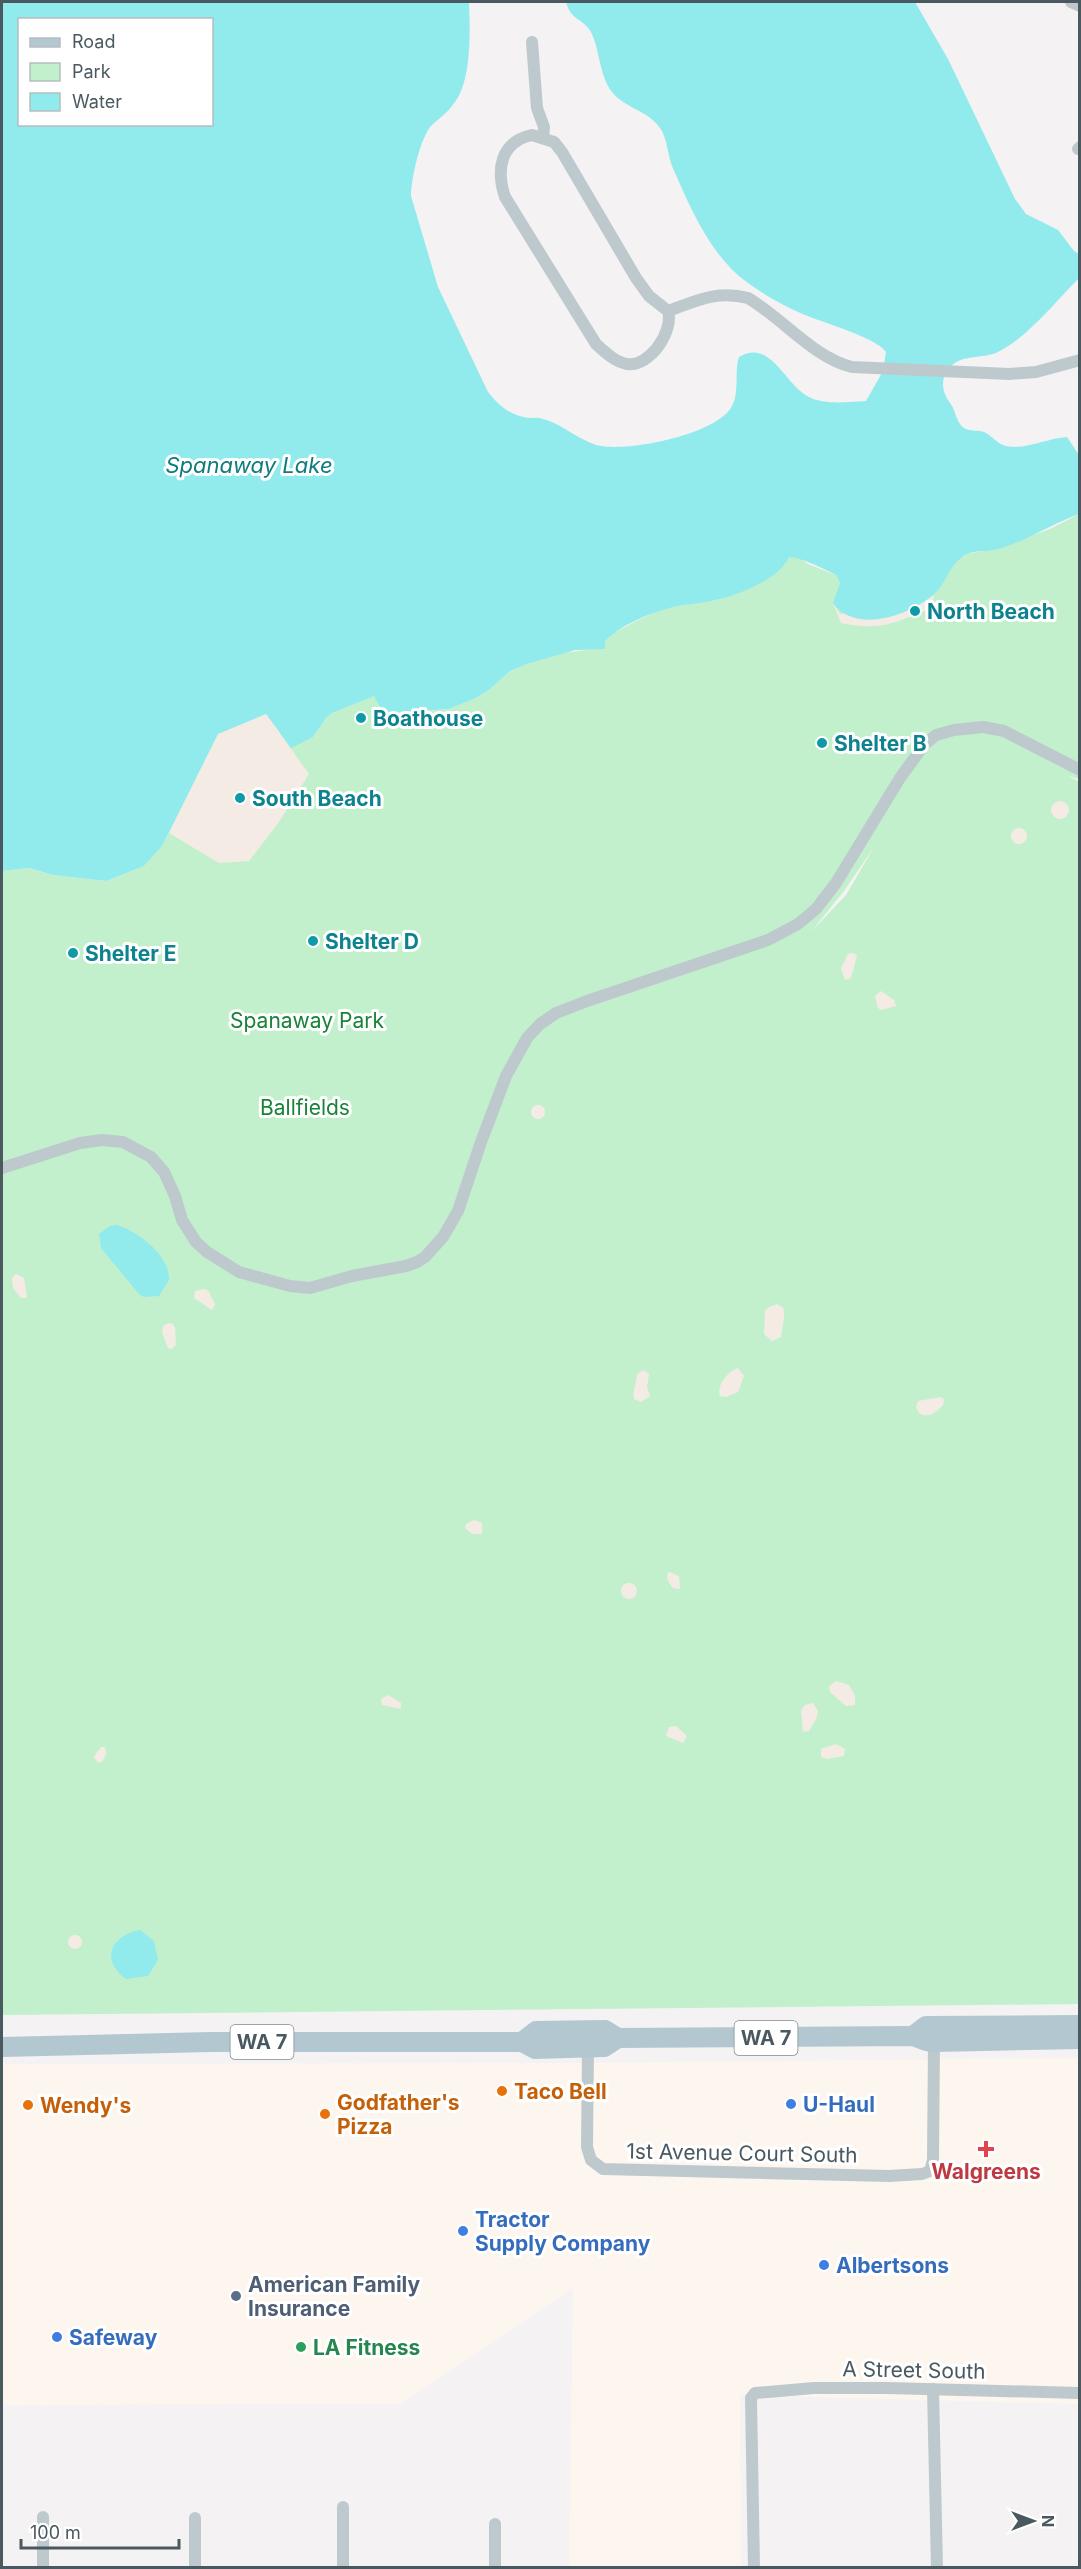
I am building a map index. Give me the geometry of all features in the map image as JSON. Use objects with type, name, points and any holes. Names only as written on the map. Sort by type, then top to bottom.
[{"type":"main road","name":"WA 7","points":[[913,2036],[926,2026],[1080,2025]]},
{"type":"main road","name":"WA 7","points":[[522,2042],[536,2031],[605,2030],[618,2038],[913,2036],[934,2042],[1080,2039]]},
{"type":"main road","name":"WA 7","points":[[2,2047],[211,2042],[522,2042],[535,2049],[604,2047],[618,2038]]},
{"type":"street","points":[[1071,2],[1080,6]]},
{"type":"street","points":[[532,42],[537,108],[544,126],[543,137]]},
{"type":"street","points":[[532,135],[554,142],[644,290],[668,311],[668,329],[651,355],[639,363],[629,364],[617,361],[596,344],[505,197],[500,185],[501,161],[508,149],[523,137],[532,135]]},
{"type":"street","points":[[668,311],[712,296],[737,295],[748,298],[836,362],[852,366],[976,373],[1036,372],[1080,360]]},
{"type":"street","points":[[2,1168],[80,1143],[102,1140],[123,1142],[151,1157],[164,1172],[176,1196],[182,1220],[196,1242],[238,1272],[302,1289],[376,1270],[406,1266],[425,1257],[450,1227],[514,1059],[533,1031],[549,1017],[607,993],[768,940],[798,924],[825,899],[914,756],[936,735],[969,728],[995,728],[1080,770]]},
{"type":"street","name":"1st Avenue Court South","points":[[588,2048],[587,2147],[595,2164],[603,2169],[889,2176],[922,2174],[930,2170],[933,2160],[934,2042]]},
{"type":"street","name":"A Street South","points":[[754,2568],[751,2398],[754,2393],[814,2388],[1080,2393]]},
{"type":"street","points":[[933,2390],[937,2568]]},
{"type":"street","points":[[343,2507],[343,2568]]},
{"type":"street","points":[[43,2517],[43,2568]]},
{"type":"street","points":[[195,2518],[195,2568]]},
{"type":"street","points":[[495,2524],[495,2568]]},
{"type":"shaded area","points":[[1079,2058],[1079,2404],[740,2395],[741,2568],[569,2567],[573,2288],[400,2404],[2,2405],[2,2064],[573,2063]]},
{"type":"green space","points":[[1079,514],[1079,779],[1068,776],[1080,782],[1079,2004],[2,2015],[2,871],[28,868],[53,875],[106,881],[144,866],[162,846],[218,734],[232,730],[313,737],[332,713],[375,695],[383,713],[449,709],[476,698],[489,690],[510,671],[527,664],[555,654],[586,650],[642,618],[666,608],[717,600],[753,586],[789,557],[799,557],[808,564],[836,575],[840,583],[838,590],[949,573],[956,560],[969,553],[993,550],[1050,529]],"holes":[[[874,847],[846,895],[811,932],[844,891]]]},
{"type":"sand","name":"North Beach","points":[[934,595],[931,608],[878,626],[841,623],[833,603],[840,614],[911,609]]},
{"type":"sand","name":"South Beach","points":[[266,714],[309,774],[279,822],[249,861],[219,863],[169,833],[218,734]]},
{"type":"sand","points":[[1060,801],[1066,804],[1069,810],[1066,816],[1060,819],[1054,816],[1051,810],[1054,804]]},
{"type":"sand","points":[[1019,828],[1025,830],[1027,836],[1025,842],[1019,844],[1013,842],[1011,836],[1013,830]]},
{"type":"sand","points":[[853,953],[857,956],[851,978],[845,980],[841,968],[848,954]]},
{"type":"sand","points":[[881,991],[894,1000],[896,1006],[881,1010],[878,1008],[875,996]]},
{"type":"sand","points":[[535,1105],[541,1105],[545,1112],[541,1119],[535,1119],[531,1115],[531,1109]]},
{"type":"sand","points":[[16,1274],[24,1278],[27,1298],[21,1298],[13,1288],[12,1278]]},
{"type":"sand","points":[[205,1289],[215,1304],[212,1310],[194,1298],[195,1291]]},
{"type":"sand","points":[[777,1304],[783,1308],[784,1322],[781,1337],[772,1341],[764,1334],[765,1311]]},
{"type":"sand","points":[[168,1323],[173,1324],[175,1328],[176,1345],[171,1349],[168,1348],[162,1332],[163,1326]]},
{"type":"sand","points":[[738,1368],[744,1376],[738,1392],[726,1397],[720,1396],[719,1392],[724,1379]]},
{"type":"sand","points":[[643,1370],[649,1374],[647,1387],[650,1396],[641,1402],[634,1399],[634,1393],[637,1374]]},
{"type":"sand","points":[[941,1397],[944,1399],[943,1405],[935,1412],[929,1415],[919,1413],[916,1407],[918,1401]]},
{"type":"sand","points":[[474,1520],[482,1523],[482,1534],[472,1534],[465,1528],[466,1524]]},
{"type":"sand","points":[[669,1572],[679,1576],[680,1589],[673,1588],[668,1581]]},
{"type":"sand","points":[[629,1583],[635,1585],[637,1591],[635,1597],[629,1599],[623,1597],[621,1591],[623,1585]]},
{"type":"sand","points":[[836,1681],[849,1685],[855,1696],[855,1705],[846,1706],[830,1692],[829,1686]]},
{"type":"sand","points":[[388,1695],[401,1703],[401,1709],[382,1705],[381,1699]]},
{"type":"sand","points":[[813,1703],[818,1711],[816,1719],[809,1731],[803,1732],[801,1710],[805,1705]]},
{"type":"sand","points":[[676,1726],[687,1736],[683,1743],[666,1736],[669,1727]]},
{"type":"sand","points":[[836,1744],[845,1749],[844,1756],[827,1759],[821,1757],[821,1749]]},
{"type":"sand","points":[[101,1747],[105,1747],[106,1754],[103,1761],[98,1763],[94,1757]]},
{"type":"sand","points":[[75,1935],[80,1937],[82,1942],[80,1947],[75,1949],[70,1947],[68,1942],[70,1937]]},
{"type":"water","name":"Spanaway Lake","points":[[2,2],[469,2],[469,54],[461,92],[455,102],[428,131],[417,159],[411,189],[411,196],[438,287],[488,392],[497,402],[506,410],[517,415],[550,421],[589,442],[610,447],[648,444],[669,439],[690,433],[723,416],[734,400],[739,357],[750,353],[760,353],[769,358],[800,391],[809,397],[815,400],[837,402],[866,401],[883,371],[886,352],[870,340],[777,302],[748,283],[723,259],[702,230],[686,198],[672,166],[662,131],[651,118],[617,98],[612,92],[604,78],[591,32],[571,13],[566,2],[915,2],[948,59],[1015,199],[1026,214],[1058,230],[1079,254],[1079,278],[1051,308],[1009,346],[992,354],[961,360],[951,366],[943,380],[945,394],[962,427],[984,432],[1003,445],[1026,446],[1067,437],[1079,455],[1079,514],[1005,547],[967,554],[956,563],[932,596],[909,610],[881,619],[854,618],[843,612],[833,603],[840,583],[836,575],[806,561],[789,557],[784,565],[768,579],[746,590],[716,600],[672,607],[650,614],[625,626],[611,636],[605,641],[605,649],[575,650],[527,664],[510,671],[489,690],[476,698],[449,709],[383,713],[374,696],[332,713],[313,737],[291,748],[266,714],[218,734],[162,846],[144,866],[106,881],[53,875],[29,868],[2,871]]},
{"type":"water","points":[[117,1225],[135,1233],[152,1246],[164,1262],[169,1280],[159,1296],[144,1297],[139,1294],[101,1248],[99,1234],[110,1226]]},
{"type":"water","points":[[140,1930],[154,1941],[158,1960],[148,1976],[126,1979],[113,1964],[112,1950],[122,1938]]},
{"type":"place","name":"North Beach","points":[[915,611]]},
{"type":"place","name":"Boathouse","points":[[361,718]]},
{"type":"place","name":"Shelter B","points":[[822,743]]},
{"type":"place","name":"South Beach","points":[[240,798]]},
{"type":"place","name":"Shelter D","points":[[313,941]]},
{"type":"place","name":"Shelter E","points":[[73,953]]},
{"type":"place","name":"Taco Bell","points":[[502,2091]]},
{"type":"place","name":"U-Haul","points":[[791,2104]]},
{"type":"place","name":"Wendy's","points":[[28,2105]]},
{"type":"place","name":"Godfather's Pizza","points":[[325,2114]]},
{"type":"place","name":"Walgreens","points":[[986,2149]]},
{"type":"place","name":"Tractor Supply Company","points":[[463,2231]]},
{"type":"place","name":"Albertsons","points":[[824,2265]]},
{"type":"place","name":"American Family Insurance","points":[[236,2296]]},
{"type":"place","name":"Safeway","points":[[57,2337]]},
{"type":"place","name":"LA Fitness","points":[[301,2347]]},
{"type":"park label","name":"Spanaway Park","points":[[307,1020]]},
{"type":"park label","name":"Ballfields","points":[[305,1107]]}]
